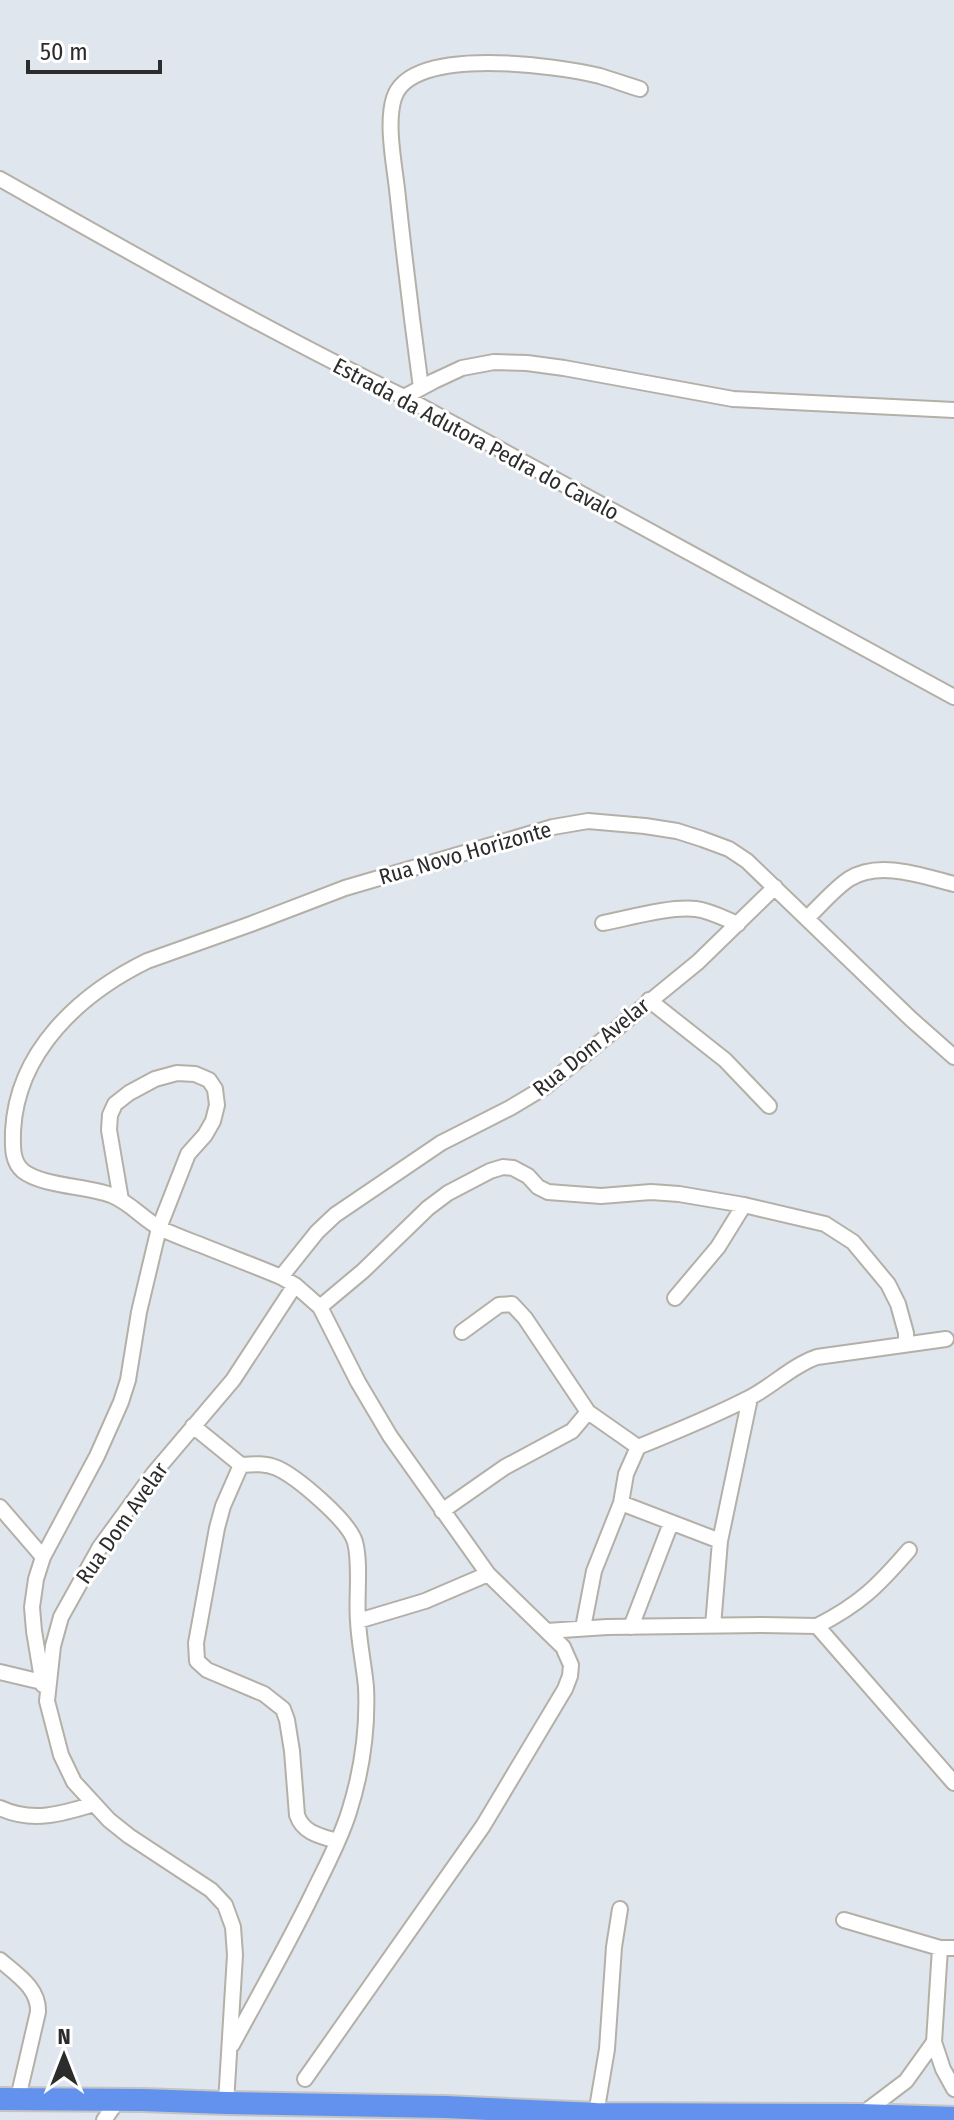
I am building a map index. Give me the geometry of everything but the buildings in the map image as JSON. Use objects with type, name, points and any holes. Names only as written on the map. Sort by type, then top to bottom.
[{"type":"main road","points":[[9,2098],[446,2107],[596,2114],[954,2118]]},
{"type":"street","points":[[421,388],[394,159],[391,120],[394,96],[406,81],[423,72],[449,65],[480,63],[566,70],[601,76],[640,89]]},
{"type":"street","name":"Estrada da Adutora Pedra do Cavalo","points":[[0,179],[323,358],[404,397],[954,697]]},
{"type":"street","points":[[404,397],[462,368],[494,362],[527,363],[733,399],[954,410]]},
{"type":"street","name":"Rua Novo Horizonte","points":[[121,1200],[86,1188],[39,1179],[24,1172],[16,1163],[12,1146],[14,1121],[18,1099],[32,1062],[50,1035],[75,1008],[121,973],[156,957],[345,888],[553,827],[588,821],[645,826],[677,831],[729,849],[747,861],[926,1034],[954,1057]]},
{"type":"street","points":[[807,918],[848,880],[863,873],[887,870],[912,873],[954,884]]},
{"type":"street","name":"Rua Dom Avelar","points":[[281,1277],[317,1232],[335,1215],[441,1143],[545,1087],[698,962],[775,887]]},
{"type":"street","points":[[603,923],[695,909],[738,924]]},
{"type":"street","points":[[649,1000],[725,1060],[769,1106]]},
{"type":"street","points":[[47,1701],[34,1631],[32,1607],[36,1579],[43,1557],[97,1456],[121,1402],[159,1228],[188,1154],[213,1121],[217,1105],[215,1089],[209,1080],[195,1074],[177,1073],[155,1079],[115,1104],[109,1130],[121,1200],[159,1228],[281,1277],[320,1307],[372,1406],[442,1511],[488,1574],[563,1647],[571,1665],[565,1689],[483,1826],[305,2079]]},
{"type":"street","points":[[320,1307],[363,1271],[428,1208],[470,1180],[503,1167],[520,1170],[548,1192],[601,1196],[651,1192],[699,1197],[825,1224],[853,1242],[894,1293],[903,1320],[906,1344]]},
{"type":"street","points":[[675,1298],[718,1247],[744,1205]]},
{"type":"street","name":"Rua Dom Avelar","points":[[226,2103],[235,1955],[233,1927],[225,1905],[211,1890],[129,1836],[74,1782],[61,1755],[47,1701],[53,1646],[61,1617],[100,1547],[154,1473],[233,1380],[295,1285]]},
{"type":"street","points":[[462,1332],[499,1305],[512,1304],[525,1318],[588,1412],[638,1447]]},
{"type":"street","points":[[583,1628],[594,1571],[621,1503],[626,1474],[638,1447],[750,1398],[804,1361],[946,1339]]},
{"type":"street","points":[[713,1626],[720,1541],[750,1398]]},
{"type":"street","points":[[442,1511],[505,1467],[572,1431],[588,1412]]},
{"type":"street","points":[[193,1426],[241,1465],[264,1464],[289,1475],[346,1526],[354,1539],[357,1554],[358,1621],[366,1686],[364,1744],[353,1797],[337,1841],[296,1927],[230,2049]]},
{"type":"street","points":[[241,1465],[217,1528],[196,1643],[197,1661],[207,1670],[264,1694],[283,1709],[292,1751],[300,1823],[307,1831],[337,1841]]},
{"type":"street","points":[[621,1503],[720,1541]]},
{"type":"street","points":[[0,1507],[43,1557]]},
{"type":"street","points":[[631,1627],[671,1523]]},
{"type":"street","points":[[547,1631],[631,1627],[817,1626],[847,1611],[864,1598],[909,1550]]},
{"type":"street","points":[[358,1621],[425,1601],[488,1574]]},
{"type":"street","points":[[817,1626],[954,1783]]},
{"type":"street","points":[[0,1672],[42,1682]]},
{"type":"street","points":[[0,1808],[18,1815],[42,1817],[94,1804]]},
{"type":"street","points":[[596,2114],[609,2036],[615,1938],[620,1909]]},
{"type":"street","points":[[844,1920],[947,1948],[934,2042],[954,2089]]},
{"type":"street","points":[[0,1960],[30,1987],[38,2002],[9,2098]]},
{"type":"street","points":[[860,2115],[906,2081],[934,2042]]},
{"type":"street","points":[[104,2120],[119,2099]]}]
